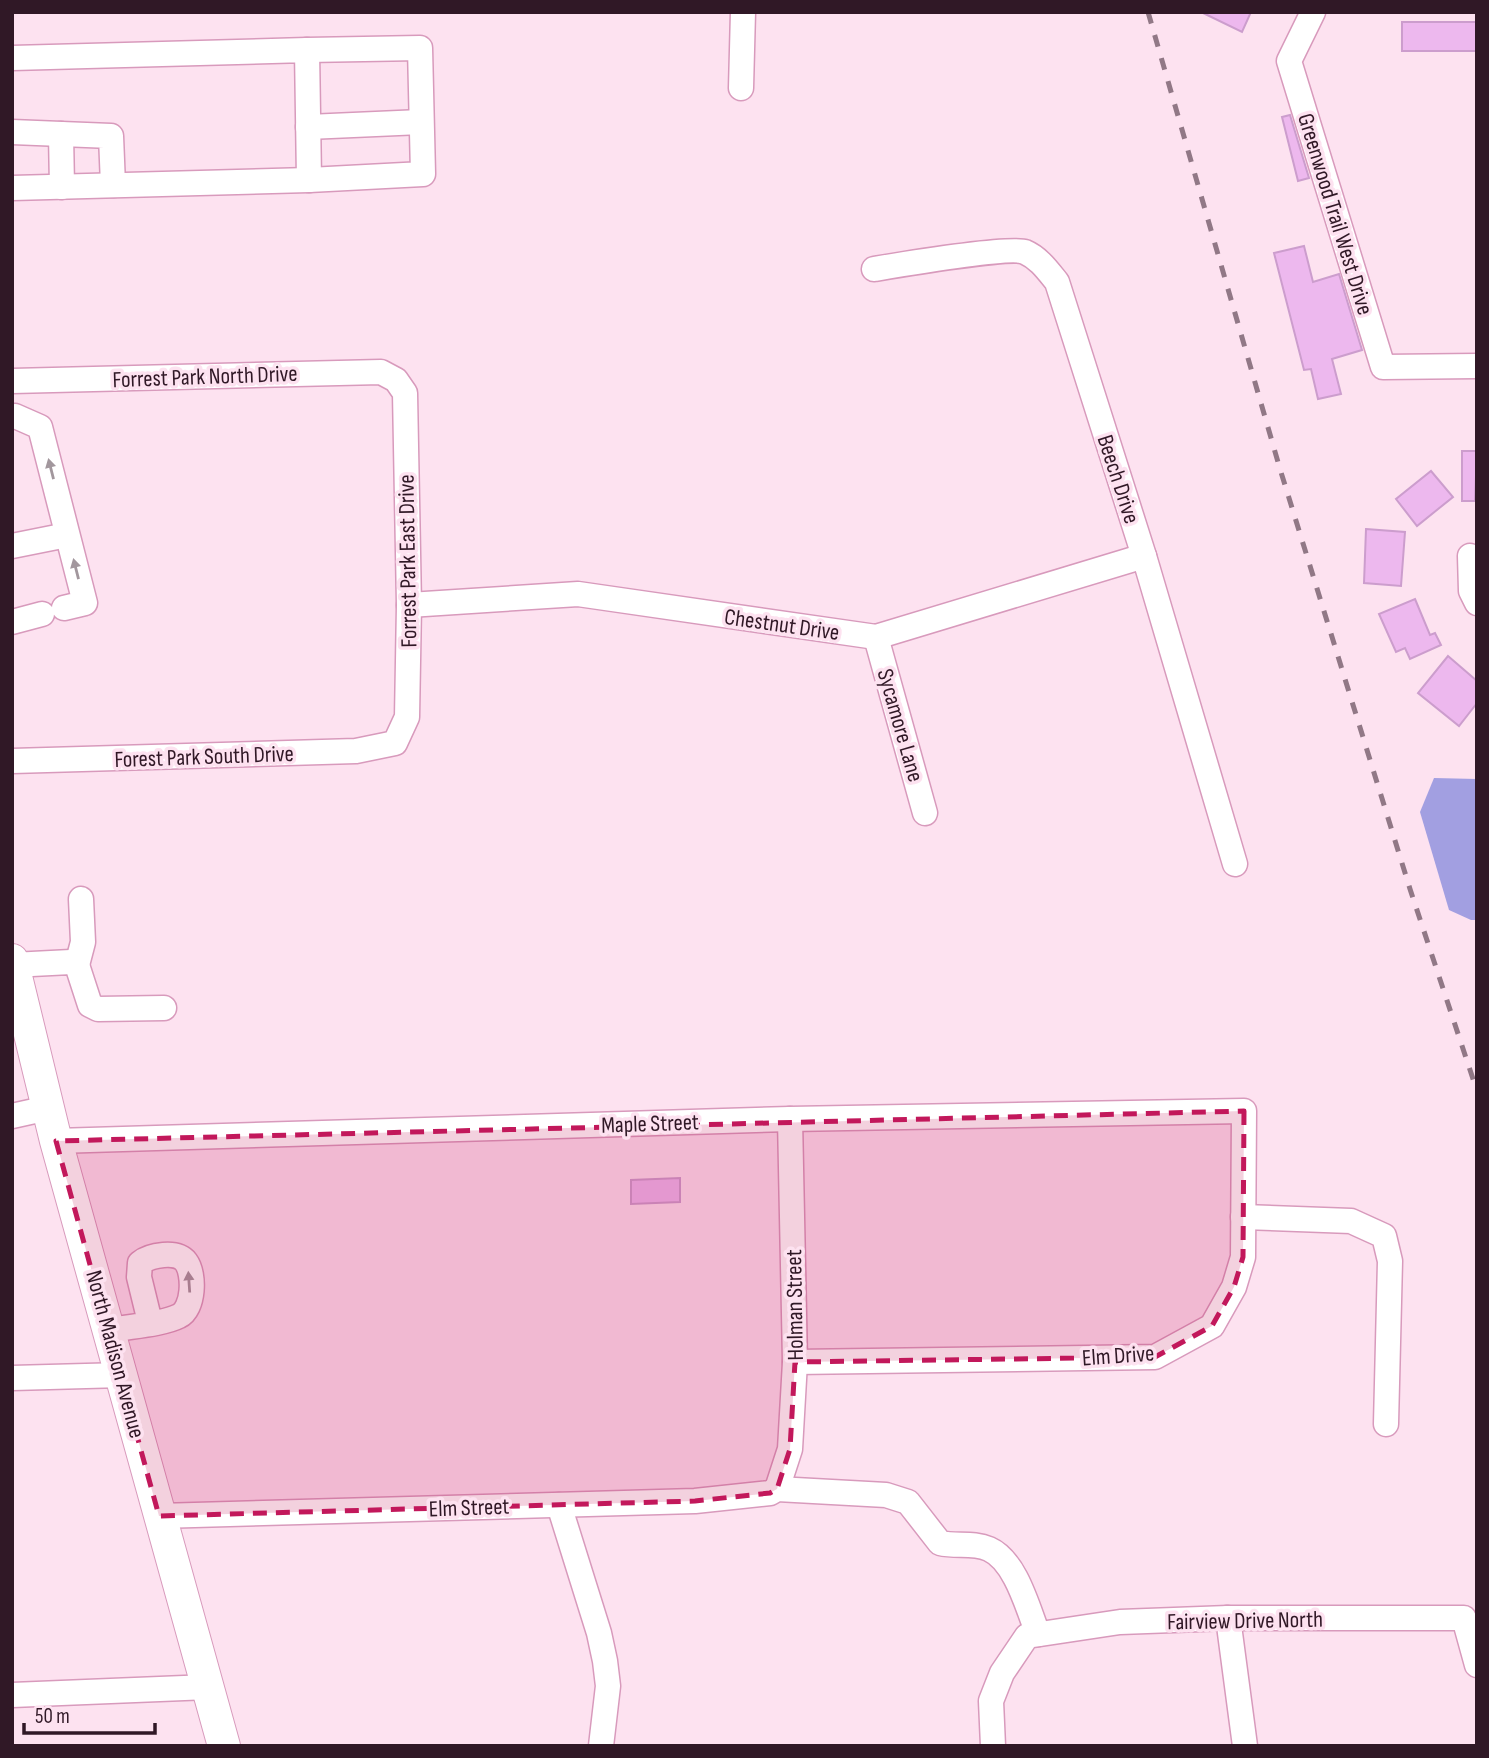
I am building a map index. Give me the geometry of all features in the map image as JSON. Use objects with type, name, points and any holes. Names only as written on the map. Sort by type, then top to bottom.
[{"type":"main road","name":"North Madison Avenue","points":[[13,963],[56,1141],[224,1746]]},
{"type":"street","points":[[741,88],[743,12]]},
{"type":"street","name":"Greenwood Trail West Drive","points":[[1313,12],[1289,61],[1383,367],[1477,366]]},
{"type":"street","points":[[12,58],[420,48],[423,174],[310,180],[12,188]]},
{"type":"street","points":[[307,50],[310,180]]},
{"type":"street","points":[[308,127],[421,122]]},
{"type":"street","points":[[12,132],[111,136],[113,186]]},
{"type":"street","points":[[61,134],[62,187]]},
{"type":"street","name":"Beech Drive","points":[[874,269],[1023,251],[1038,261],[1057,282],[1143,556],[1235,864]]},
{"type":"street","name":"Forrest Park North Drive","points":[[14,381],[381,372],[396,380]]},
{"type":"street","name":"Forrest Park East Drive","points":[[395,743],[407,717],[409,605],[405,393],[396,380]]},
{"type":"street","points":[[12,622],[85,603],[40,427],[14,416],[14,381]]},
{"type":"street","points":[[12,546],[67,535]]},
{"type":"street","name":"Chestnut Drive","points":[[409,605],[578,594],[876,637],[1143,556]]},
{"type":"street","points":[[1470,556],[1471,591],[1477,603]]},
{"type":"street","name":"Sycamore Lane","points":[[876,637],[926,813]]},
{"type":"street","name":"Forest Park South Drive","points":[[12,761],[355,751],[395,743]]},
{"type":"street","points":[[81,900],[83,942],[77,965],[90,1005],[98,1009],[164,1008]]},
{"type":"street","points":[[13,963],[71,962],[77,965]]},
{"type":"street","points":[[12,1116],[48,1108]]},
{"type":"street","name":"Maple Street","points":[[56,1141],[790,1119],[1244,1111]]},
{"type":"street","name":"Elm Drive","points":[[795,1362],[1155,1357],[1212,1326],[1234,1287],[1243,1257],[1244,1111]]},
{"type":"street","name":"Holman Street","points":[[777,1489],[790,1449],[795,1362],[790,1119]]},
{"type":"street","points":[[1244,1217],[1351,1221],[1384,1236],[1390,1261],[1386,1424]]},
{"type":"street","points":[[110,1330],[150,1322]]},
{"type":"street","points":[[12,1378],[123,1375]]},
{"type":"street","name":"Elm Street","points":[[159,1516],[695,1501],[770,1493],[777,1489],[886,1495],[908,1502],[940,1543],[991,1550],[1009,1566],[1021,1588],[1033,1635]]},
{"type":"street","points":[[559,1505],[599,1633],[605,1661],[608,1686],[601,1746]]},
{"type":"street","points":[[1228,1618],[1245,1746]]},
{"type":"street","name":"Fairview Drive North","points":[[1033,1635],[1120,1622],[1228,1618],[1464,1618],[1477,1665]]},
{"type":"street","points":[[993,1746],[991,1701],[1002,1674],[1033,1635]]},
{"type":"street","points":[[12,1695],[209,1687]]},
{"type":"highlighted area","points":[[1244,1111],[1243,1257],[1234,1287],[1212,1326],[1155,1357],[795,1362],[790,1449],[777,1489],[770,1493],[695,1501],[159,1516],[56,1141]]},
{"type":"shaded area","points":[[1434,778],[1477,779],[1477,920],[1449,910],[1420,812]]},
{"type":"building","points":[[1201,12],[1251,12],[1242,32]]},
{"type":"building","points":[[1402,22],[1477,22],[1477,51],[1402,51]]},
{"type":"building","points":[[1290,115],[1309,178],[1298,181],[1282,117]]},
{"type":"building","points":[[1304,246],[1313,282],[1339,274],[1362,350],[1332,359],[1341,394],[1318,399],[1311,369],[1304,370],[1274,253]]},
{"type":"building","points":[[1462,451],[1477,451],[1475,501],[1462,501]]},
{"type":"building","points":[[1431,471],[1453,497],[1417,526],[1396,499]]},
{"type":"building","points":[[1366,529],[1405,532],[1401,586],[1364,583]]},
{"type":"building","points":[[1415,599],[1430,635],[1435,633],[1441,645],[1410,659],[1405,648],[1396,652],[1379,614]]},
{"type":"building","points":[[1448,656],[1477,681],[1477,703],[1459,726],[1418,693]]},
{"type":"building","points":[[680,1178],[680,1202],[631,1204],[631,1180]]},
{"type":"railway","points":[[1148,12],[1280,469],[1410,889],[1477,1091]]}]
